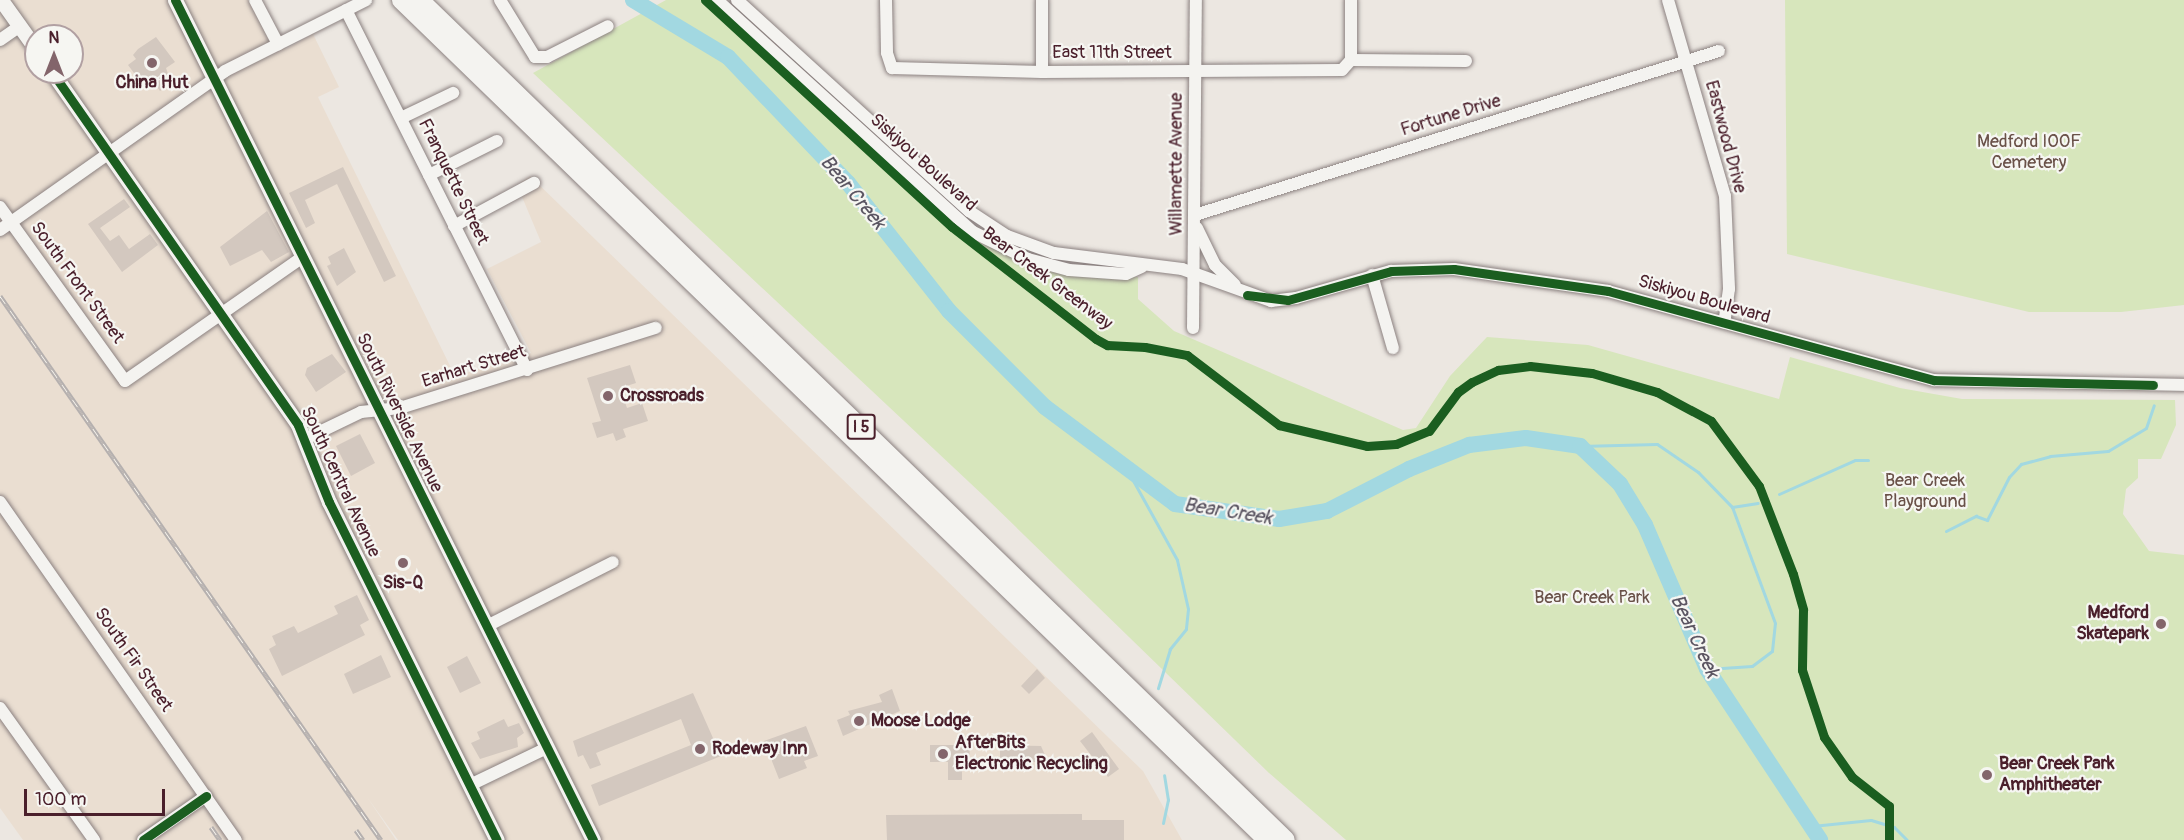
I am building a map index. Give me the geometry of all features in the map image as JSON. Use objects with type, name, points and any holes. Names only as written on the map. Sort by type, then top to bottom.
[{"type":"highway","name":"I 5","points":[[401,0],[429,19],[1286,840]]},
{"type":"highway","name":"I 5","points":[[420,0],[429,19],[1268,840]]},
{"type":"main road","points":[[1,0],[24,32]]},
{"type":"main road","name":"South Riverside Avenue","points":[[175,0],[216,77],[378,409],[593,840]]},
{"type":"main road","name":"South Central Avenue","points":[[60,84],[221,312],[305,439],[329,502],[497,840]]},
{"type":"street","points":[[255,0],[278,44]]},
{"type":"street","points":[[0,230],[216,77],[366,0]]},
{"type":"street","points":[[500,0],[531,53],[541,58],[608,26]]},
{"type":"street","name":"Siskiyou Boulevard","points":[[717,0],[973,232],[1028,259],[1069,270],[1126,274],[1142,267]]},
{"type":"street","name":"Siskiyou Boulevard","points":[[737,0],[993,228],[1054,253],[1127,260],[1142,267],[1194,272],[1247,295],[1288,300],[1372,275],[1435,268],[1559,283],[1630,296],[1945,381],[2184,385]]},
{"type":"street","name":"East 11th Street","points":[[886,0],[887,58],[898,70],[1042,72],[1342,70],[1351,60]]},
{"type":"street","points":[[1042,0],[1042,72]]},
{"type":"street","name":"Willamette Avenue","points":[[1193,328],[1196,0]]},
{"type":"street","points":[[1351,0],[1351,60],[1466,61]]},
{"type":"street","name":"Eastwood Drive","points":[[1668,0],[1725,196],[1729,289],[1724,323]]},
{"type":"street","name":"Franquette Street","points":[[346,10],[527,370]]},
{"type":"street","points":[[0,40],[20,26]]},
{"type":"street","name":"Fortune Drive","points":[[1195,219],[1719,51]]},
{"type":"street","points":[[401,118],[453,93]]},
{"type":"street","points":[[429,174],[497,141]]},
{"type":"street","points":[[454,226],[534,183]]},
{"type":"street","name":"South Front Street","points":[[0,207],[125,381],[221,312]]},
{"type":"street","points":[[1195,219],[1215,265],[1247,295]]},
{"type":"street","points":[[221,312],[304,256]]},
{"type":"street","points":[[1372,275],[1393,348]]},
{"type":"street","name":"Earhart Street","points":[[305,439],[378,409],[400,408],[656,328]]},
{"type":"street","name":"South Fir Street","points":[[0,502],[236,840]]},
{"type":"street","points":[[487,626],[613,562]]},
{"type":"street","points":[[0,708],[94,840]]},
{"type":"street","points":[[470,785],[547,748]]},
{"type":"street","points":[[143,840],[206,796]]},
{"type":"shaded area","points":[[0,0],[261,0],[286,49],[313,34],[339,87],[318,97],[455,376],[531,353],[487,269],[541,242],[517,185],[530,176],[1143,771],[1182,840],[398,840],[367,797],[396,840],[23,840],[0,808]]},
{"type":"green space","name":"Bear Creek Park","points":[[666,0],[712,0],[971,235],[1103,277],[1138,277],[1138,299],[1174,331],[1403,430],[1416,428],[1450,376],[1487,337],[1588,345],[1779,399],[1790,357],[1900,388],[1962,399],[2175,400],[2176,425],[2161,459],[2138,459],[2138,478],[2126,489],[2123,514],[2149,551],[2184,555],[2184,840],[1346,840],[1269,773],[985,497],[533,73]]},
{"type":"green space","name":"Medford IOOF Cemetery","points":[[1785,0],[2184,0],[2184,305],[2121,312],[2029,312],[1787,254]]},
{"type":"building","name":"China Hut","points":[[156,37],[175,62],[166,68],[171,83],[160,91],[151,78],[145,83],[128,65],[136,59],[133,55],[138,49]]},
{"type":"building","points":[[343,167],[396,276],[384,282],[337,184],[305,200],[315,223],[306,228],[289,193]]},
{"type":"building","points":[[124,199],[130,207],[100,228],[110,241],[119,235],[129,249],[150,234],[158,245],[122,272],[88,224]]},
{"type":"building","points":[[267,211],[289,252],[271,262],[262,250],[230,266],[220,247]]},
{"type":"building","points":[[344,248],[356,272],[337,286],[327,266],[331,264],[328,257]]},
{"type":"building","points":[[332,354],[346,372],[316,392],[305,375],[307,368]]},
{"type":"building","name":"Crossroads","points":[[630,365],[636,383],[620,388],[627,408],[642,403],[648,421],[623,429],[626,437],[616,441],[613,433],[597,438],[592,423],[601,421],[587,378]]},
{"type":"building","points":[[360,434],[375,463],[351,476],[336,446]]},
{"type":"building","points":[[357,595],[369,620],[360,625],[365,635],[282,676],[269,649],[276,645],[272,636],[294,626],[298,633],[338,614],[334,606]]},
{"type":"building","points":[[381,655],[391,677],[353,694],[344,674]]},
{"type":"building","points":[[467,656],[481,683],[460,693],[447,667]]},
{"type":"building","points":[[1037,669],[1045,678],[1029,694],[1021,686]]},
{"type":"building","points":[[892,689],[900,711],[843,736],[837,720],[850,715],[848,711],[882,702],[879,695]]},
{"type":"building","name":"Rodeway Inn","points":[[693,693],[721,756],[599,806],[591,785],[691,745],[681,719],[596,753],[601,765],[590,769],[583,755],[578,757],[573,741]]},
{"type":"building","points":[[504,719],[508,727],[519,723],[524,733],[517,738],[518,747],[480,759],[471,743],[480,739],[477,732]]},
{"type":"building","points":[[806,726],[818,756],[804,761],[807,768],[779,779],[764,741]]},
{"type":"building","points":[[1092,732],[1119,769],[1108,777],[1080,741]]},
{"type":"building","points":[[930,745],[970,745],[969,762],[962,762],[962,780],[948,780],[948,762],[930,762]]},
{"type":"building","points":[[1000,745],[1041,746],[1048,762],[1000,762]]},
{"type":"building","points":[[1082,814],[1082,820],[1124,820],[1124,840],[887,840],[886,815]]},
{"type":"waterway","name":"Bear Creek","points":[[633,0],[728,57],[848,183],[949,311],[1045,407],[1175,504],[1279,519],[1327,511],[1409,469],[1469,445],[1526,438],[1580,446],[1620,484],[1645,525],[1707,669],[1820,840]]},
{"type":"waterway","points":[[1946,531],[1976,516],[1987,520],[2009,477],[2021,464],[2050,456],[2108,451],[2146,428],[2154,405]]},
{"type":"waterway","points":[[1580,446],[1657,444],[1698,472],[1732,507],[1758,503]]},
{"type":"waterway","points":[[1779,494],[1855,460],[1868,460]]},
{"type":"waterway","points":[[1125,466],[1177,560],[1188,609],[1186,629],[1170,649],[1158,688]]},
{"type":"waterway","points":[[1707,669],[1752,666],[1772,651],[1775,623],[1732,507]]},
{"type":"waterway","points":[[1163,823],[1168,800],[1164,775]]},
{"type":"waterway","points":[[1812,826],[1871,820],[1894,827],[1907,840]]},
{"type":"railway","points":[[0,296],[381,840]]},
{"type":"railway","points":[[211,827],[220,840]]},
{"type":"railway","points":[[356,830],[363,840]]},
{"type":"cycle path","points":[[175,0],[593,840]]},
{"type":"cycle path","name":"Bear Creek Greenway","points":[[705,0],[952,227],[1096,339],[1107,345],[1145,347],[1187,355],[1279,425],[1367,446],[1396,444],[1429,431],[1458,392],[1472,382],[1498,370],[1530,366],[1592,373],[1657,392],[1711,421],[1759,486],[1793,574],[1803,610],[1802,670],[1824,737],[1852,777],[1889,806],[1889,840]]},
{"type":"cycle path","points":[[60,84],[298,425],[329,502],[497,840]]},
{"type":"cycle path","points":[[1247,295],[1288,300],[1391,271],[1454,269],[1608,291],[1934,380],[2153,385]]},
{"type":"cycle path","points":[[143,840],[206,796]]},
{"type":"place","name":"China Hut","points":[[152,63]]},
{"type":"place","name":"Crossroads","points":[[608,396]]},
{"type":"place","name":"Sis-Q","points":[[403,563]]},
{"type":"place","name":"Medford Skatepark","points":[[2161,624]]},
{"type":"place","name":"Moose Lodge","points":[[859,721]]},
{"type":"place","name":"Rodeway Inn","points":[[700,749]]},
{"type":"place","name":"AfterBits Electronic Recycling","points":[[943,754]]},
{"type":"place","name":"Bear Creek Park Amphitheater","points":[[1987,775]]},
{"type":"park label","name":"Bear Creek Playground","points":[[1925,492]]}]
